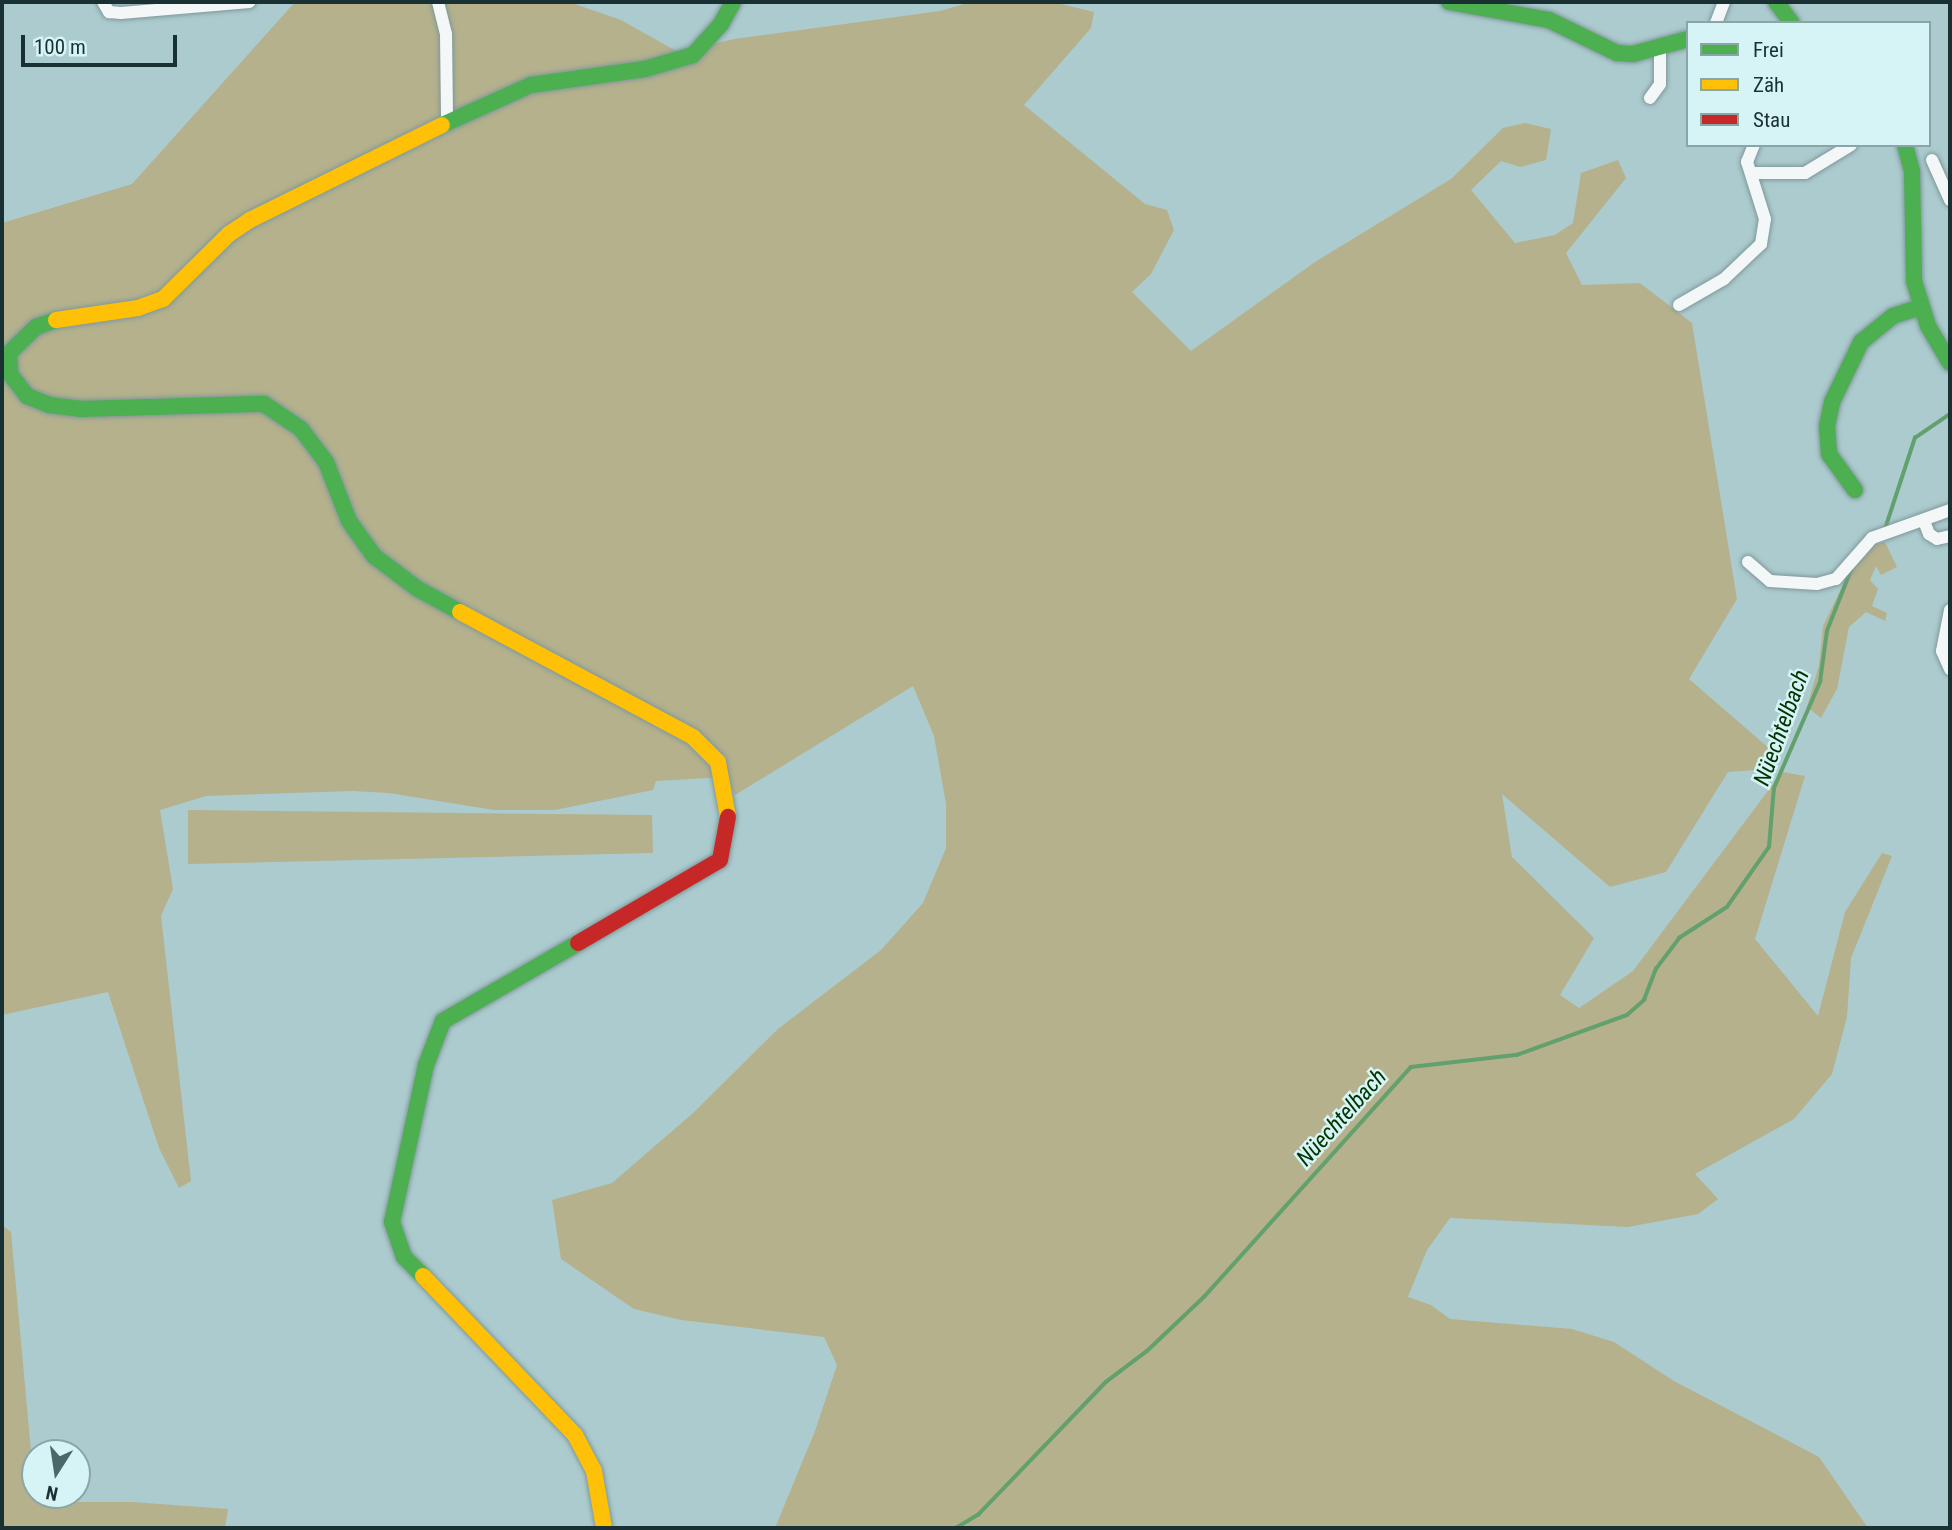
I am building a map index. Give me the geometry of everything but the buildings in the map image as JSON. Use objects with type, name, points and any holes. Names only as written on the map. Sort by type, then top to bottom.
[{"type":"street","points":[[103,2],[109,12],[121,13],[250,2]]},
{"type":"street","points":[[438,2],[446,34],[447,121]]},
{"type":"street","points":[[604,1528],[594,1471],[575,1435],[404,1257],[392,1222],[397,1186],[426,1065],[443,1021],[720,860],[728,831],[727,795],[718,762],[694,737],[418,589],[374,555],[349,520],[326,462],[301,429],[264,404],[80,409],[27,396],[10,374],[9,353],[36,327],[163,299],[229,234],[250,220],[393,153],[447,121],[531,85],[645,69],[693,55],[721,24],[733,2]]},
{"type":"street","points":[[1449,2],[1549,20],[1617,53],[1633,54],[1686,39]]},
{"type":"street","points":[[1717,21],[1724,2]]},
{"type":"street","points":[[1776,2],[1790,21]]},
{"type":"street","points":[[1650,98],[1660,84],[1660,45]]},
{"type":"street","points":[[1679,305],[1724,279],[1761,244],[1765,219],[1747,162],[1753,147]]},
{"type":"street","points":[[1751,173],[1805,173],[1848,147]]},
{"type":"street","points":[[1906,147],[1912,172],[1912,258],[1920,307],[1950,363]]},
{"type":"street","points":[[1932,160],[1950,200]]},
{"type":"street","points":[[1855,490],[1829,454],[1827,426],[1832,402],[1861,342],[1893,316],[1920,307]]},
{"type":"street","points":[[1748,562],[1770,581],[1817,584],[1836,579],[1872,538],[1950,510]]},
{"type":"street","points":[[1924,521],[1928,534],[1937,539],[1950,536]]},
{"type":"street","points":[[1950,610],[1942,651],[1950,669]]},
{"type":"shaded area","points":[[295,2],[569,2],[621,20],[678,52],[734,39],[940,11],[971,2],[1053,2],[1094,12],[1091,28],[1024,105],[1145,204],[1167,210],[1174,230],[1151,274],[1132,292],[1191,351],[1315,262],[1451,179],[1503,128],[1525,123],[1551,129],[1546,160],[1520,167],[1501,161],[1471,190],[1515,243],[1555,235],[1573,223],[1581,173],[1618,160],[1626,178],[1566,253],[1582,285],[1640,283],[1692,323],[1737,599],[1689,679],[1778,756],[1771,769],[1728,772],[1666,872],[1610,887],[1502,794],[1512,857],[1594,938],[1560,995],[1579,1008],[1633,971],[1782,772],[1805,776],[1755,939],[1818,1016],[1845,912],[1882,853],[1892,856],[1851,958],[1847,1017],[1832,1074],[1794,1119],[1695,1174],[1718,1199],[1698,1214],[1628,1227],[1450,1218],[1427,1250],[1408,1297],[1431,1305],[1450,1319],[1572,1329],[1614,1342],[1674,1381],[1819,1457],[1868,1528],[775,1528],[815,1431],[837,1365],[824,1337],[681,1320],[634,1309],[561,1259],[552,1200],[612,1183],[692,1114],[778,1029],[881,950],[923,903],[946,848],[946,804],[934,736],[913,686],[735,795],[726,777],[656,781],[653,790],[555,810],[494,810],[389,793],[352,791],[206,796],[160,810],[173,889],[161,916],[191,1181],[179,1188],[159,1148],[108,992],[2,1015],[2,223],[132,184]]},
{"type":"shaded area","points":[[1885,542],[1897,567],[1881,575],[1876,566],[1870,580],[1878,589],[1872,606],[1887,613],[1885,621],[1866,612],[1849,627],[1837,689],[1821,718],[1807,707],[1819,665],[1823,626],[1855,560],[1869,546]]},
{"type":"shaded area","points":[[188,810],[652,815],[653,853],[188,864]]},
{"type":"shaded area","points":[[2,1225],[11,1232],[30,1439],[21,1439],[21,1509],[91,1509],[91,1502],[132,1502],[228,1509],[225,1528],[2,1528]]},
{"type":"waterway","name":"Nüechtelbach","points":[[1885,529],[1915,438],[1950,414]]},
{"type":"waterway","name":"Nüechtelbach","points":[[956,1528],[978,1515],[1106,1382],[1147,1351],[1204,1297],[1411,1067],[1517,1055],[1627,1015],[1644,1000],[1656,969],[1679,938],[1727,907],[1769,847],[1774,788],[1820,682],[1827,631],[1851,570]]},
{"type":"traffic: fast","points":[[442,125],[531,85],[645,69],[693,55],[721,24],[733,2]]},
{"type":"traffic: fast","points":[[1449,2],[1549,20],[1617,53],[1633,54],[1686,40]]},
{"type":"traffic: fast","points":[[1776,2],[1790,21]]},
{"type":"traffic: fast","points":[[1906,147],[1912,172],[1914,281],[1928,326],[1950,363]]},
{"type":"traffic: fast","points":[[1855,490],[1829,454],[1827,426],[1832,402],[1861,342],[1893,316],[1920,307]]},
{"type":"traffic: fast","points":[[56,320],[36,327],[9,353],[10,374],[27,396],[49,405],[80,409],[264,404],[301,429],[326,462],[349,521],[374,556],[418,589],[460,612]]},
{"type":"traffic: fast","points":[[423,1276],[404,1257],[392,1222],[426,1065],[443,1021],[578,943]]},
{"type":"traffic: slow","points":[[56,320],[138,308],[163,299],[229,234],[250,220],[442,125]]},
{"type":"traffic: slow","points":[[460,612],[693,737],[718,762],[728,817]]},
{"type":"traffic: slow","points":[[423,1276],[575,1435],[594,1471],[604,1528]]},
{"type":"traffic: jam","points":[[578,943],[720,860],[728,817]]}]
